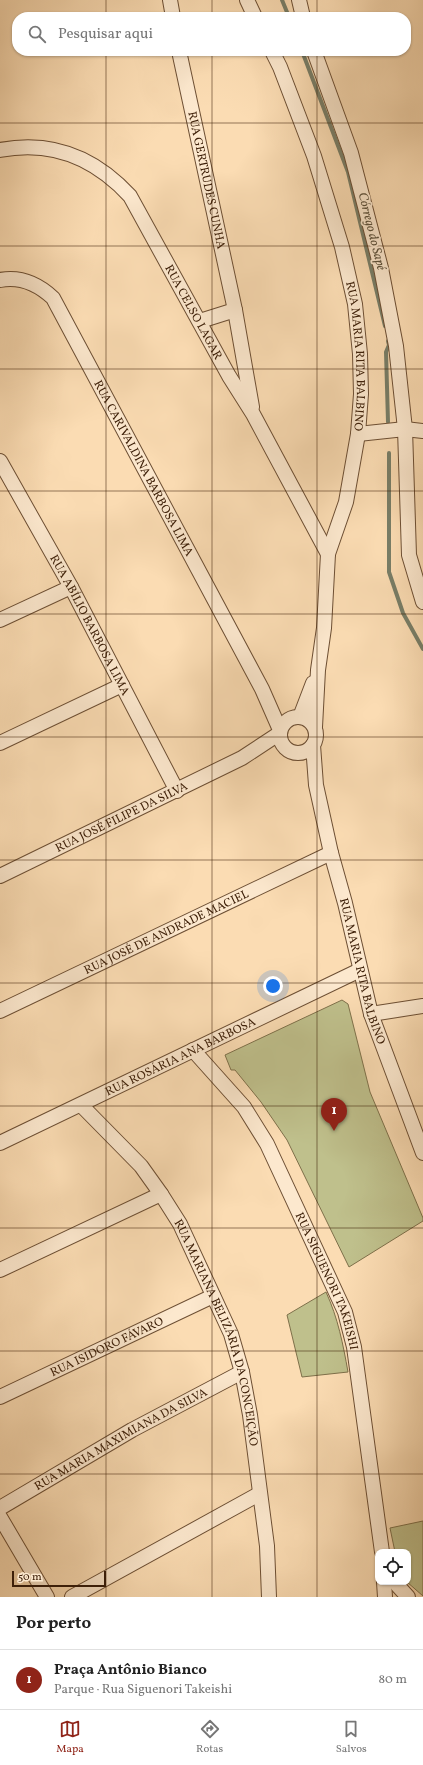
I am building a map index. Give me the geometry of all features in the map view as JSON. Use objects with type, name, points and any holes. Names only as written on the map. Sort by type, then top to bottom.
[{"type":"street","points":[[170,0],[172,12]]},
{"type":"street","points":[[246,0],[252,12]]},
{"type":"street","points":[[299,0],[302,12]]},
{"type":"street","name":"RUA GERTRUDES CUNHA","points":[[181,56],[235,310],[253,414]]},
{"type":"street","name":"RUA MARIA RITA BALBINO","points":[[274,56],[314,156],[342,247],[355,304],[360,354],[361,394],[358,434],[346,502],[328,554],[324,628],[318,670],[315,727]]},
{"type":"street","points":[[316,56],[351,152],[381,268],[396,346],[405,429],[408,555],[423,602]]},
{"type":"street","name":"RUA CELSO LAGAR","points":[[0,150],[24,147],[45,148],[61,151],[82,158],[119,183],[130,196],[140,210],[229,376],[253,414],[328,554]]},
{"type":"street","name":"RUA CARIVALDINA BARBOSA LIMA","points":[[0,280],[21,280],[34,284],[43,289],[52,298],[262,689],[280,732]]},
{"type":"street","points":[[200,321],[235,310]]},
{"type":"street","points":[[358,434],[405,429],[423,431]]},
{"type":"street","name":"RUA ABÍLIO BARBOSA LIMA","points":[[0,461],[71,587],[177,791]]},
{"type":"street","points":[[0,620],[71,587]]},
{"type":"street","name":"RUA MARIA RITA BALBINO","points":[[295,718],[318,670]]},
{"type":"street","points":[[0,743],[122,685]]},
{"type":"street","name":"RUA CARIVALDINA BARBOSA LIMA","points":[[262,689],[295,718]]},
{"type":"street","points":[[295,718],[309,720],[315,727],[316,736],[314,745],[299,753],[291,751],[285,747],[280,740],[280,732],[283,724],[295,718]]},
{"type":"street","name":"RUA JOSÉ FILIPE DA SILVA","points":[[0,876],[242,758],[280,732]]},
{"type":"street","name":"RUA MARIA RITA BALBINO","points":[[314,745],[316,785],[331,853],[345,903],[371,1014],[423,1154]]},
{"type":"street","name":"RUA JOSÉ FILIPE DA SILVA","points":[[242,758],[285,747]]},
{"type":"street","name":"RUA MARIA RITA BALBINO","points":[[299,753],[316,785]]},
{"type":"street","name":"RUA JOSÉ DE ANDRADE MACIEL","points":[[0,1010],[331,853]]},
{"type":"street","name":"RUA ROSÁRIA ANA BARBOSA","points":[[0,1143],[360,970]]},
{"type":"street","points":[[371,1014],[423,1006]]},
{"type":"street","name":"RUA SIGUENORI TAKEISHI","points":[[193,1050],[244,1107],[267,1144],[345,1312],[354,1347],[383,1549]]},
{"type":"street","name":"RUA MARIANA BELIZÁRIA DA CONCEIÇÃO","points":[[81,1105],[141,1166],[161,1194],[180,1224],[231,1334],[242,1372],[250,1416],[267,1546],[269,1597]]},
{"type":"street","points":[[0,1270],[161,1194]]},
{"type":"street","name":"RUA ISIDORO FÁVARO","points":[[0,1397],[213,1296]]},
{"type":"street","name":"RUA MARIA MAXIMIANA DA SILVA","points":[[0,1508],[132,1430],[242,1372]]},
{"type":"street","points":[[72,1597],[259,1494]]},
{"type":"street","points":[[0,1517],[47,1597]]},
{"type":"street","points":[[384,1585],[385,1597]]},
{"type":"street","points":[[397,1585],[408,1597]]},
{"type":"green space","points":[[342,1000],[348,1004],[370,1092],[423,1218],[423,1221],[349,1267],[287,1140],[261,1102],[235,1070],[231,1070],[225,1055]]},
{"type":"green space","points":[[326,1292],[337,1321],[348,1372],[302,1377],[287,1315]]},
{"type":"green space","points":[[423,1521],[423,1596],[410,1585],[411,1549],[394,1549],[390,1528]]},
{"type":"waterway","name":"Córrego do Sapé","points":[[282,0],[287,12]]},
{"type":"waterway","name":"Córrego do Sapé","points":[[304,56],[348,172],[385,326]]},
{"type":"waterway","name":"Córrego do Sapé","points":[[388,341],[389,345],[386,352],[388,422]]},
{"type":"waterway","name":"Córrego do Sapé","points":[[389,453],[389,572],[403,613],[423,649]]},
{"type":"place","name":"Praça Antônio Bianco","points":[[334,1131]]}]
